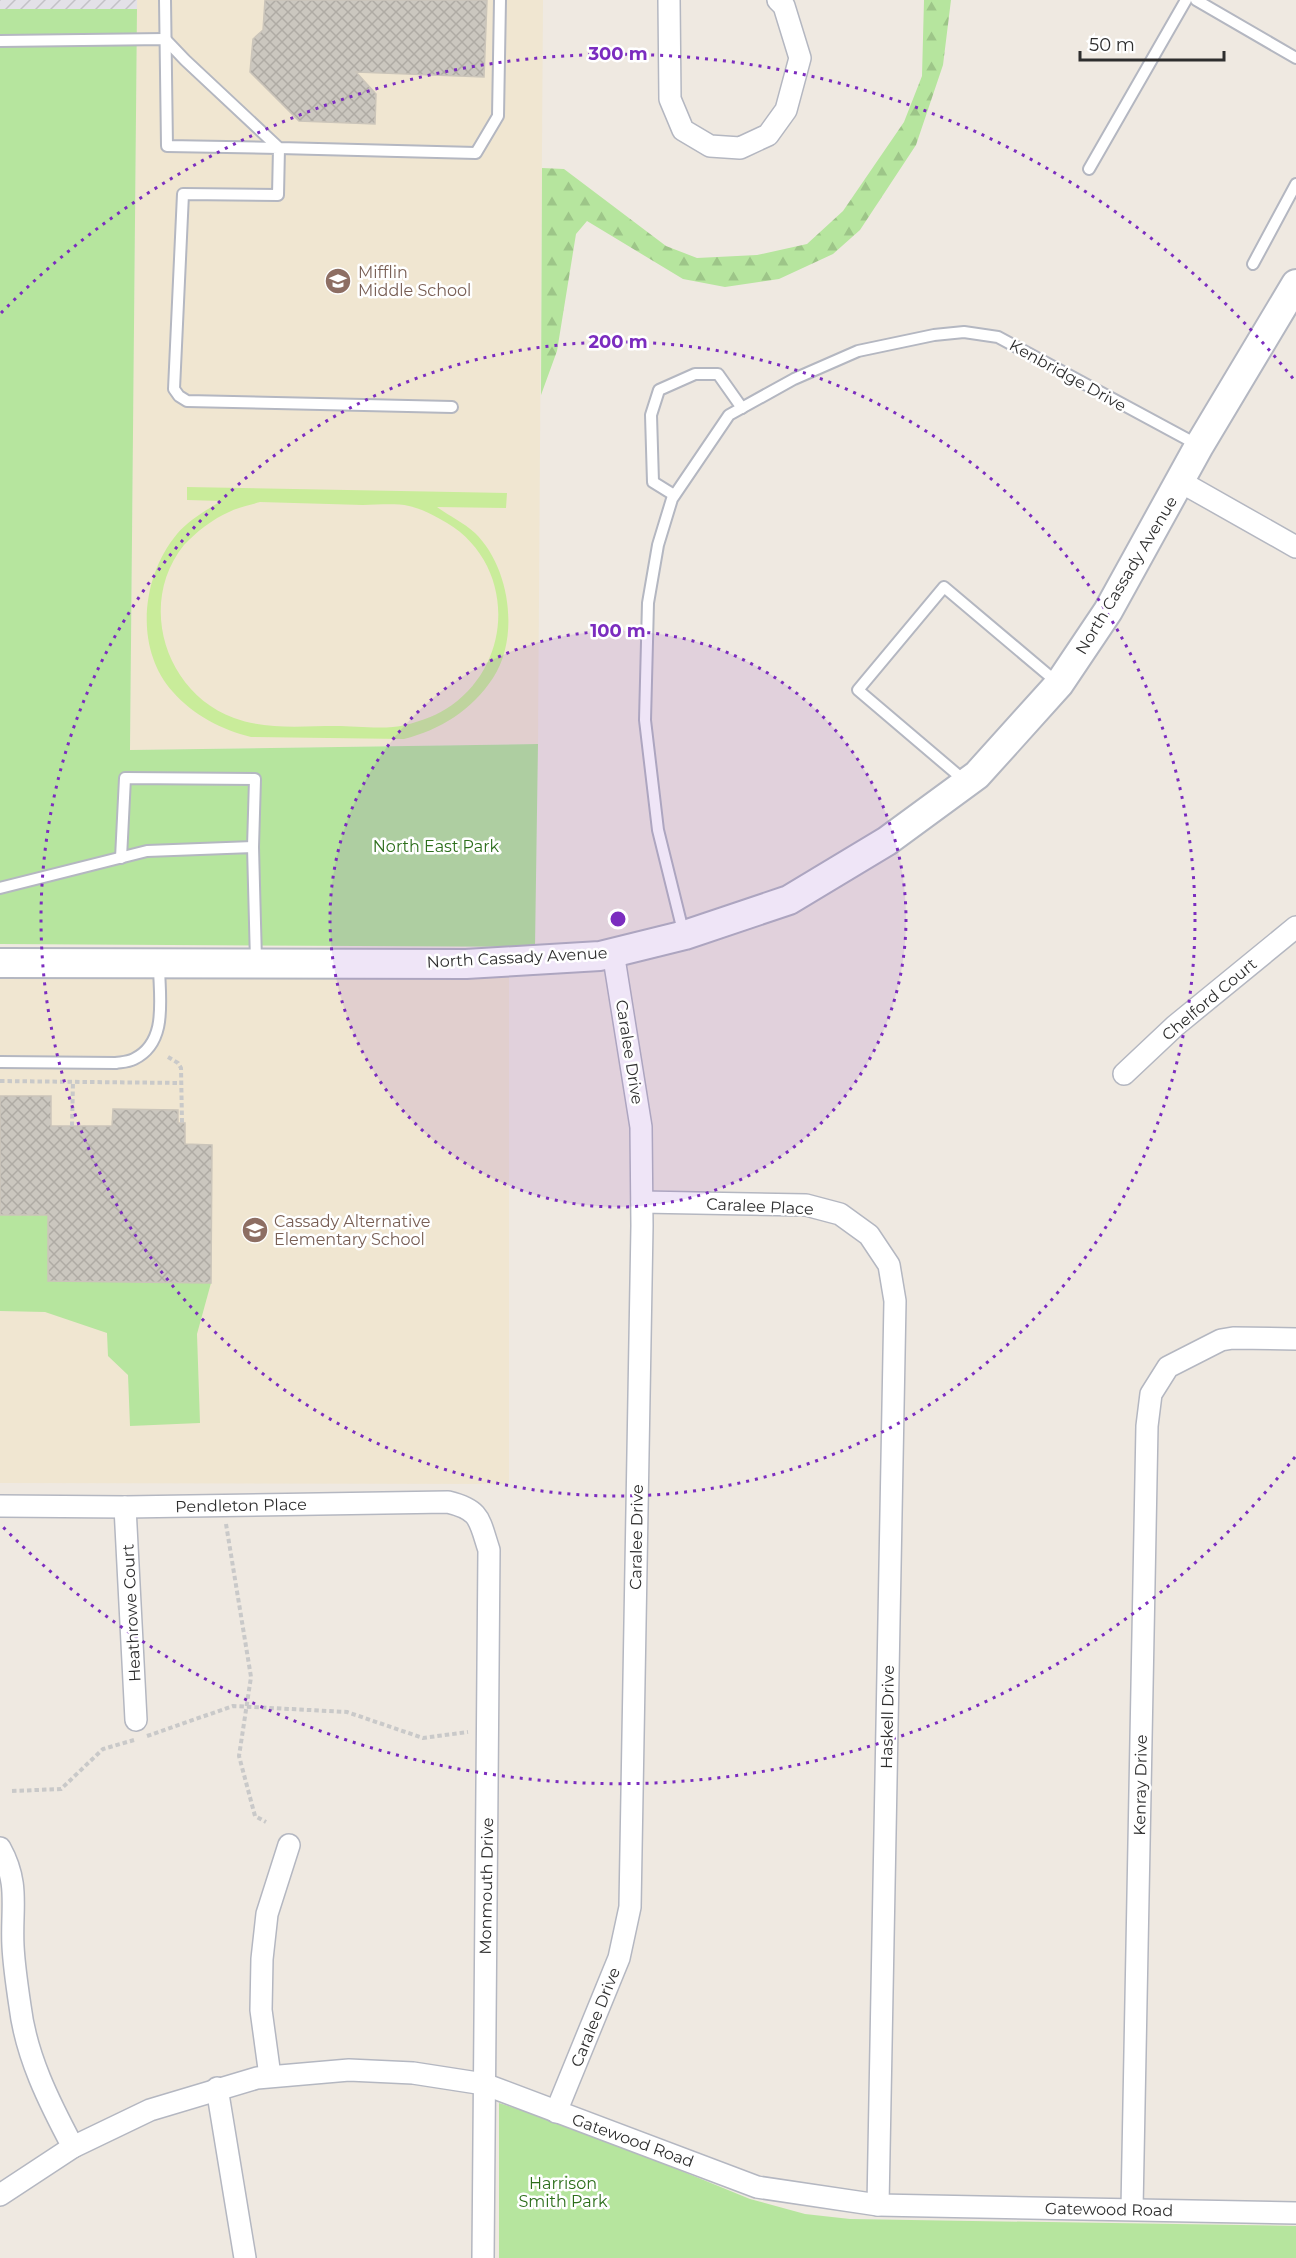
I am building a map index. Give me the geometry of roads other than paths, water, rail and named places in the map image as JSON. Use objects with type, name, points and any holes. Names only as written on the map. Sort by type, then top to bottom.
[{"type":"main road","name":"North Cassady Avenue","points":[[0,963],[466,964],[600,956],[685,935],[789,900],[887,841],[977,775],[1059,684],[1108,611],[1199,446],[1296,284]]},
{"type":"street","points":[[669,0],[670,99],[683,130],[710,146],[740,148],[768,135],[786,110],[800,58],[784,6],[777,0]]},
{"type":"street","points":[[1181,482],[1296,547]]},
{"type":"street","name":"Chelford Court","points":[[1124,1074],[1176,1026],[1296,927]]},
{"type":"street","name":"Caralee Drive","points":[[556,2112],[619,1958],[630,1907],[642,1202],[641,1127],[613,952]]},
{"type":"street","name":"Caralee Place","points":[[642,1202],[806,1205],[840,1214],[869,1235]]},
{"type":"street","name":"Haskell Drive","points":[[869,1235],[889,1265],[895,1301],[878,2205]]},
{"type":"street","name":"Kenray Drive","points":[[1132,2209],[1147,1426],[1151,1394],[1168,1367],[1221,1340],[1233,1338],[1296,1339]]},
{"type":"street","name":"Pendleton Place","points":[[0,1506],[125,1507],[448,1502],[464,1506],[477,1515]]},
{"type":"street","name":"Heathrowe Court","points":[[125,1507],[138,1732]]},
{"type":"street","name":"Monmouth Drive","points":[[477,1515],[489,1550],[483,2258]]},
{"type":"street","points":[[270,2076],[261,2010],[262,1959],[267,1914],[289,1845]]},
{"type":"street","points":[[0,1848],[8,1863],[14,1891],[13,1946],[23,2019],[46,2097],[73,2147]]},
{"type":"street","name":"Gatewood Road","points":[[0,2195],[73,2147],[150,2110],[217,2088],[257,2078],[349,2070],[413,2073],[484,2084],[757,2187],[878,2205],[1296,2213]]},
{"type":"street","points":[[217,2088],[245,2258]]},
{"type":"lane","points":[[165,0],[167,146],[476,153],[498,116],[500,0]]},
{"type":"lane","points":[[1089,169],[1186,0]]},
{"type":"lane","points":[[1196,0],[1296,58]]},
{"type":"lane","points":[[0,41],[165,39],[279,148],[278,195],[183,194],[174,389],[179,396],[187,401],[452,407]]},
{"type":"lane","points":[[1254,264],[1296,184]]},
{"type":"lane","name":"Kenbridge Drive","points":[[674,495],[729,415],[794,379],[858,351],[933,335],[964,332],[998,337],[1199,446]]},
{"type":"lane","points":[[685,935],[658,830],[645,720],[648,603],[658,545],[674,495],[653,482],[651,415],[660,390],[694,374],[718,374],[742,408]]},
{"type":"lane","points":[[966,782],[858,690],[944,587],[1059,684]]},
{"type":"lane","points":[[121,858],[125,778],[255,779],[253,848],[256,963]]},
{"type":"lane","points":[[0,888],[147,851],[253,848]]},
{"type":"lane","points":[[0,1062],[116,1063],[131,1060],[142,1054],[153,1044],[159,1031],[159,963]]},
{"type":"place","name":"Mifflin Middle School","points":[[338,281]]},
{"type":"place","name":"Cassady Alternative Elementary School","points":[[255,1230]]},
{"type":"park label","name":"North East Park","points":[[436,846]]},
{"type":"park label","name":"Harrison Smith Park","points":[[563,2192]]}]
